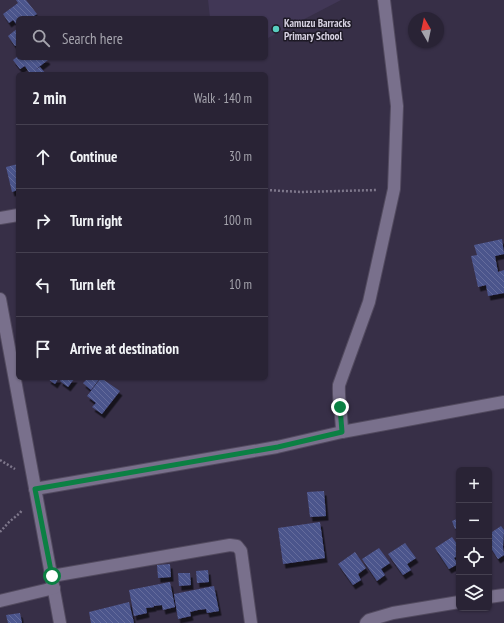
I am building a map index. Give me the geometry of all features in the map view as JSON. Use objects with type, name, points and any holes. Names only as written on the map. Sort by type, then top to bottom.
[{"type":"street","points":[[342,432],[338,396],[339,384],[369,302],[394,189],[397,106],[384,0]]},
{"type":"street","points":[[0,218],[16,214]]},
{"type":"street","points":[[0,299],[60,623]]},
{"type":"street","points":[[35,489],[278,447],[342,432],[504,402]]},
{"type":"street","points":[[52,576],[230,545],[237,546],[240,551],[251,623]]},
{"type":"street","points":[[0,602],[54,588]]},
{"type":"street","points":[[492,597],[504,595]]},
{"type":"street","points":[[366,623],[369,620],[393,612],[456,602]]},
{"type":"path","points":[[268,190],[301,192],[394,189]]},
{"type":"path","points":[[0,532],[20,513],[22,507]]},
{"type":"shaded area","name":"Kamuzu Barracks Primary School","points":[[208,0],[341,0],[268,38],[268,16],[210,16]]},
{"type":"building","points":[[16,0],[26,0],[37,14],[34,16],[16,16],[16,24],[13,20],[9,23],[3,14],[18,3]]},
{"type":"building","points":[[16,30],[16,45],[15,46],[8,36]]},
{"type":"building","points":[[16,58],[16,60],[48,60],[35,70],[40,67],[44,72],[29,72],[25,66],[20,69],[13,60]]},
{"type":"building","points":[[16,164],[16,191],[12,192],[6,167]]},
{"type":"building","points":[[502,239],[504,254],[495,256],[498,272],[504,270],[504,293],[488,296],[486,285],[478,287],[471,256],[477,255],[474,245]]},
{"type":"building","points":[[49,380],[58,380],[55,384]]},
{"type":"building","points":[[61,380],[73,380],[68,387]]},
{"type":"building","points":[[86,380],[98,380],[91,390],[83,383]]},
{"type":"building","points":[[99,380],[104,380],[120,391],[102,414],[92,407],[96,403],[87,396]]},
{"type":"building","points":[[324,491],[326,516],[310,517],[307,492]]},
{"type":"building","points":[[456,519],[456,529],[455,529],[452,521]]},
{"type":"building","points":[[320,522],[325,558],[283,564],[278,528]]},
{"type":"building","points":[[501,526],[504,530],[504,555],[498,559],[492,550],[492,532]]},
{"type":"building","points":[[452,537],[456,543],[456,557],[454,558],[456,565],[449,569],[435,548]]},
{"type":"building","points":[[405,543],[416,558],[407,564],[411,570],[403,575],[388,554]]},
{"type":"building","points":[[379,548],[390,563],[381,569],[385,575],[377,581],[362,559]]},
{"type":"building","points":[[355,552],[366,568],[358,574],[361,580],[353,585],[338,564]]},
{"type":"building","points":[[170,564],[171,577],[158,578],[157,565]]},
{"type":"building","points":[[208,570],[209,582],[197,583],[196,571]]},
{"type":"building","points":[[178,573],[190,573],[191,585],[179,586]]},
{"type":"building","points":[[170,582],[175,607],[163,610],[162,605],[154,606],[152,598],[154,607],[146,608],[147,613],[134,616],[129,590]]},
{"type":"building","points":[[214,586],[219,611],[207,613],[206,609],[198,610],[190,612],[191,616],[178,619],[174,594]]},
{"type":"building","points":[[129,602],[134,623],[91,623],[89,612]]},
{"type":"building","points":[[20,613],[22,623],[8,623],[6,615]]},
{"type":"place","name":"Kamuzu Barracks Primary School","points":[[276,29]]},
{"type":"route","points":[[52,576],[35,489],[278,447],[342,432],[340,407]]}]
